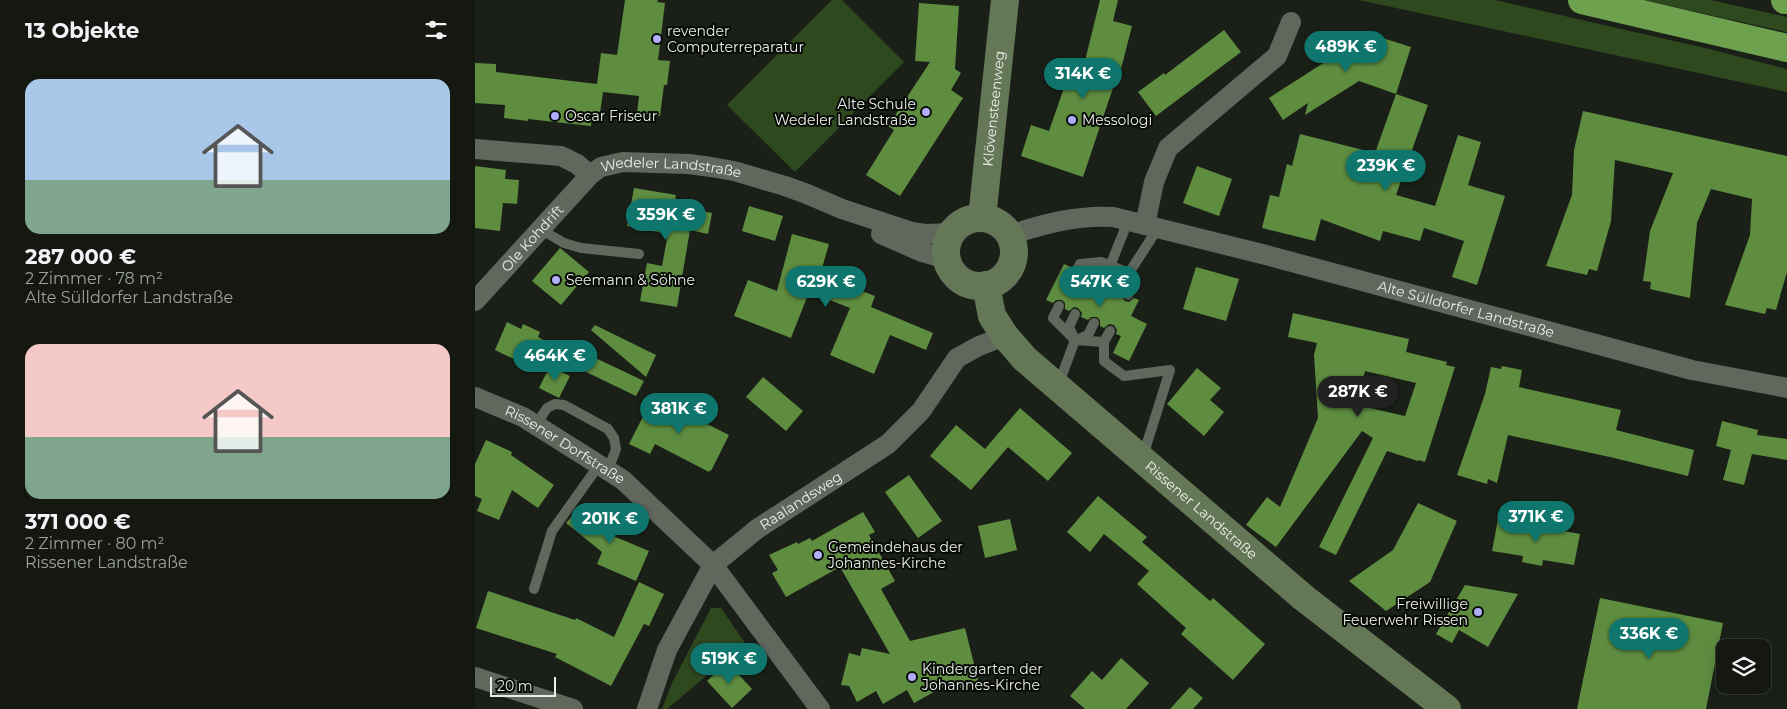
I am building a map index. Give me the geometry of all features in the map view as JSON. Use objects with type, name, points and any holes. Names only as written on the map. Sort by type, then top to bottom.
[{"type":"highway","points":[[1582,0],[1787,48]]},
{"type":"street","name":"Klövensteenweg","points":[[983,218],[1005,0]]},
{"type":"street","points":[[1144,225],[1154,182],[1168,148],[1277,56],[1291,22]]},
{"type":"street","name":"Wedeler Landstraße","points":[[475,149],[561,156],[577,164],[590,176],[601,167],[623,162],[658,162],[734,171],[807,194],[842,209],[912,232],[925,234],[949,246]]},
{"type":"street","name":"Ole Kohdrift","points":[[475,301],[590,176]]},
{"type":"street","name":"Alte Sülldorfer Landstraße","points":[[1010,235],[1074,218],[1098,216],[1144,225],[1266,255],[1691,370],[1787,388]]},
{"type":"street","points":[[983,218],[998,223],[1010,235],[1014,248],[1013,260],[1007,272],[998,280],[986,285],[975,285],[961,280],[950,268],[949,246],[960,224],[965,221],[983,218]]},
{"type":"street","name":"Rissener Landstraße","points":[[986,285],[992,316],[1005,336],[1025,359],[1304,598],[1447,709]]},
{"type":"street","name":"Raalandsweg","points":[[647,709],[667,650],[713,565],[757,529],[887,444],[921,411],[957,358],[979,346],[1005,336]]},
{"type":"street","name":"Rissener Dorfstraße","points":[[475,397],[523,417],[623,480],[713,565],[821,709]]},
{"type":"street","points":[[475,677],[573,709]]},
{"type":"lane","points":[[1093,278],[1144,225]]},
{"type":"lane","points":[[1128,295],[1131,288],[1129,272],[1144,225]]},
{"type":"lane","points":[[540,229],[564,243],[581,248],[639,254]]},
{"type":"lane","points":[[1077,270],[1080,264],[1106,264],[1129,272]]},
{"type":"lane","points":[[1112,287],[1115,281],[1129,272]]},
{"type":"lane","points":[[1059,306],[1053,318],[1075,340],[1104,342]]},
{"type":"lane","points":[[1058,387],[1075,340],[1069,326],[1075,314]]},
{"type":"lane","points":[[1075,340],[1088,335],[1094,323]]},
{"type":"lane","points":[[1110,331],[1104,342],[1104,362],[1124,376],[1170,370],[1142,460]]},
{"type":"lane","points":[[534,589],[552,530],[604,468],[616,448],[614,438],[607,429],[564,405],[555,404],[547,408],[536,425]]},
{"type":"green space","points":[[832,0],[842,0],[904,62],[795,172],[727,105]]},
{"type":"green space","points":[[1359,0],[1495,0],[1709,49],[1787,69],[1787,92]]},
{"type":"green space","points":[[1643,0],[1711,0],[1787,17],[1787,32]]},
{"type":"green space","points":[[711,608],[721,608],[745,643],[667,709],[662,709],[672,683]]},
{"type":"building","points":[[625,0],[658,0],[657,2],[665,3],[658,60],[670,61],[667,85],[664,85],[660,116],[637,113],[639,96],[603,92],[600,113],[592,112],[591,126],[504,118],[505,105],[475,103],[475,63],[496,64],[496,72],[597,84],[601,53],[617,55]]},
{"type":"building","points":[[1100,0],[1118,0],[1113,21],[1132,26],[1121,69],[1120,67],[1083,177],[1021,156],[1031,125],[1049,131],[1065,85],[1078,89]]},
{"type":"building","name":"Alte Schule Wedeler Landstraße","points":[[919,3],[959,6],[955,69],[961,73],[951,90],[963,98],[900,196],[866,175],[894,130],[888,126],[930,62],[915,61]]},
{"type":"building","points":[[1224,30],[1241,52],[1156,116],[1138,92],[1164,73],[1165,75]]},
{"type":"building","points":[[1360,31],[1411,47],[1396,94],[1359,81],[1305,115],[1308,103],[1283,120],[1269,98],[1339,53],[1334,45]]},
{"type":"building","points":[[1396,94],[1428,105],[1396,195],[1435,206],[1458,135],[1481,142],[1468,185],[1505,196],[1477,285],[1452,277],[1464,241],[1424,228],[1420,241],[1383,231],[1380,241],[1321,219],[1315,241],[1262,228],[1270,195],[1279,197],[1287,164],[1292,166],[1300,134],[1375,153]]},
{"type":"building","points":[[1583,111],[1787,156],[1787,272],[1776,310],[1767,308],[1765,314],[1725,305],[1750,235],[1752,199],[1711,189],[1697,223],[1690,298],[1650,289],[1651,282],[1643,281],[1650,231],[1673,173],[1615,160],[1611,221],[1597,271],[1589,269],[1587,275],[1546,266],[1572,195],[1574,150]]},
{"type":"building","points":[[475,166],[506,170],[505,179],[519,180],[517,204],[503,203],[500,231],[475,228]]},
{"type":"building","points":[[1197,166],[1232,179],[1219,216],[1183,203]]},
{"type":"building","points":[[634,188],[676,195],[674,206],[712,213],[708,234],[690,230],[677,307],[640,301],[647,263],[662,266],[668,234],[627,226]]},
{"type":"building","points":[[749,206],[783,216],[775,241],[742,231]]},
{"type":"building","points":[[792,234],[829,244],[820,275],[875,296],[871,307],[933,333],[926,350],[890,335],[874,374],[830,355],[850,308],[809,292],[791,338],[734,316],[748,280],[777,291]]},
{"type":"building","points":[[560,248],[589,272],[561,305],[532,281]]},
{"type":"building","points":[[1064,264],[1071,267],[1071,273],[1074,276],[1080,276],[1083,273],[1087,275],[1087,281],[1090,284],[1096,284],[1099,281],[1106,284],[1106,290],[1109,293],[1115,293],[1118,290],[1122,292],[1121,296],[1125,301],[1129,302],[1134,298],[1139,300],[1131,316],[1147,324],[1129,361],[1113,353],[1121,336],[1116,334],[1117,330],[1114,325],[1109,324],[1104,328],[1100,326],[1100,320],[1097,317],[1091,317],[1088,320],[1081,317],[1082,313],[1078,308],[1074,307],[1069,311],[1065,309],[1065,303],[1062,300],[1056,300],[1053,303],[1046,300]]},
{"type":"building","points":[[1196,267],[1239,279],[1226,321],[1183,309]]},
{"type":"building","points":[[1293,313],[1409,339],[1406,352],[1447,362],[1446,365],[1455,367],[1425,462],[1387,451],[1336,555],[1319,547],[1373,438],[1362,431],[1276,547],[1246,525],[1267,497],[1280,507],[1318,418],[1314,355],[1317,343],[1288,337]],"holes":[[[1365,371],[1416,383],[1405,416],[1357,405]]]},
{"type":"building","points":[[507,322],[521,329],[523,324],[540,332],[538,337],[552,344],[539,371],[495,350]]},
{"type":"building","points":[[595,325],[656,355],[646,377],[591,330]]},
{"type":"building","points":[[589,355],[644,381],[636,396],[582,370]]},
{"type":"building","points":[[550,366],[570,376],[559,398],[539,388]]},
{"type":"building","points":[[1502,366],[1522,370],[1519,387],[1621,410],[1616,430],[1694,450],[1688,476],[1508,435],[1497,483],[1488,479],[1487,484],[1457,475],[1485,394],[1491,367],[1501,369]]},
{"type":"building","points":[[1197,368],[1221,388],[1210,400],[1224,412],[1204,436],[1167,404]]},
{"type":"building","points":[[763,377],[803,411],[786,431],[746,397]]},
{"type":"building","points":[[653,397],[729,435],[711,471],[709,472],[655,444],[650,454],[629,444]]},
{"type":"building","points":[[1020,408],[1072,453],[1048,481],[1008,447],[971,490],[930,456],[956,425],[985,449]]},
{"type":"building","points":[[1722,421],[1758,430],[1757,435],[1787,439],[1787,460],[1752,454],[1744,485],[1723,480],[1731,450],[1716,446]]},
{"type":"building","points":[[486,440],[512,452],[511,455],[554,485],[538,508],[512,490],[499,520],[477,511],[482,499],[475,496],[475,464]]},
{"type":"building","points":[[909,475],[942,521],[918,538],[885,492]]},
{"type":"building","points":[[1098,496],[1147,537],[1142,542],[1210,601],[1213,598],[1265,644],[1233,680],[1181,634],[1186,628],[1137,584],[1149,571],[1104,534],[1090,552],[1067,532]]},
{"type":"building","points":[[1418,503],[1457,521],[1430,582],[1386,611],[1349,581],[1393,550]]},
{"type":"building","points":[[591,504],[609,518],[599,530],[649,551],[636,581],[597,564],[602,552],[566,523],[571,517],[578,520]]},
{"type":"building","points":[[863,512],[875,532],[869,535],[895,581],[881,589],[910,641],[965,628],[979,684],[951,690],[950,683],[914,703],[907,690],[883,704],[876,691],[857,702],[849,686],[841,685],[849,653],[860,656],[862,648],[890,654],[840,567],[786,597],[772,573],[778,570],[769,555],[797,542],[798,544],[810,538],[812,541]]},
{"type":"building","points":[[1010,519],[1017,550],[985,558],[978,526]]},
{"type":"building","points":[[1498,519],[1580,534],[1574,565],[1543,560],[1542,566],[1522,562],[1523,556],[1492,551]]},
{"type":"building","points":[[639,582],[664,594],[649,626],[644,624],[611,686],[555,657],[557,654],[476,628],[488,591],[575,620],[576,618],[614,637]]},
{"type":"building","name":"Freiwillige Feuerwehr Rissen","points":[[1465,585],[1518,594],[1488,647],[1459,630],[1452,643],[1436,634]]},
{"type":"building","points":[[1600,598],[1723,623],[1720,639],[1716,639],[1716,658],[1706,709],[1577,709]]},
{"type":"building","points":[[1121,658],[1149,683],[1126,709],[1085,709],[1070,696],[1092,671],[1102,680]]},
{"type":"building","points":[[727,662],[752,689],[732,708],[707,681]]},
{"type":"building","points":[[1190,687],[1203,698],[1193,709],[1170,709]]},
{"type":"place","name":"revender Computerreparatur","points":[[657,39]]},
{"type":"place","name":"Alte Schule Wedeler Landstraße","points":[[926,112]]},
{"type":"place","name":"Oscar Friseur","points":[[555,116]]},
{"type":"place","name":"Messologi","points":[[1072,120]]},
{"type":"place","name":"Seemann & Söhne","points":[[556,280]]},
{"type":"place","name":"Gemeindehaus der Johannes-Kirche","points":[[818,555]]},
{"type":"place","name":"Freiwillige Feuerwehr Rissen","points":[[1478,612]]},
{"type":"place","name":"Kindergarten der Johannes-Kirche","points":[[912,677]]}]
